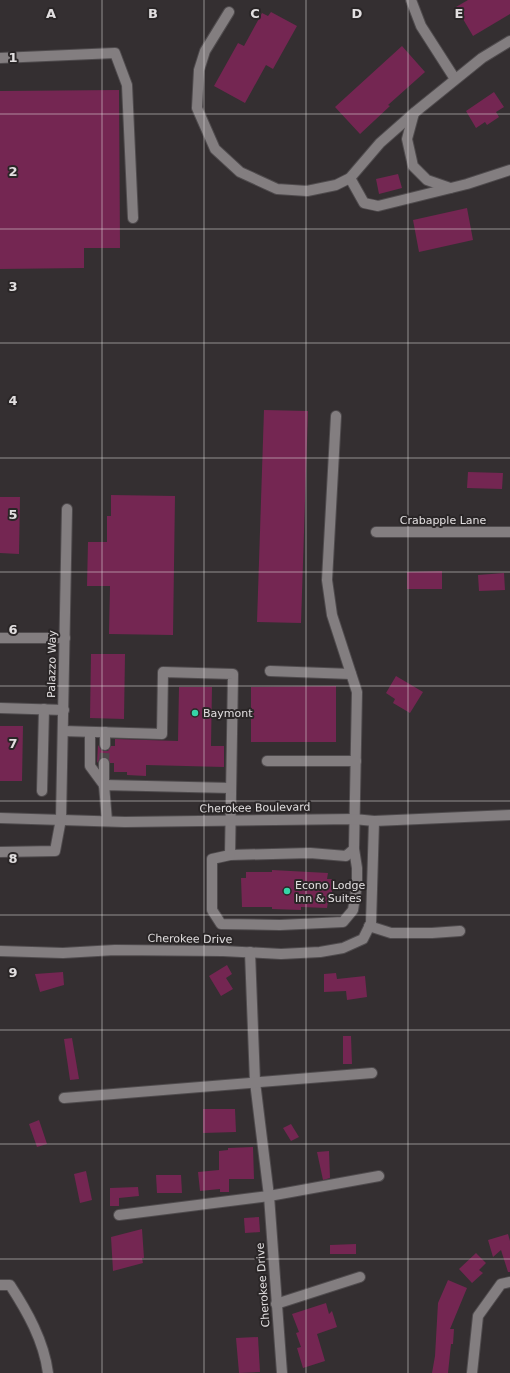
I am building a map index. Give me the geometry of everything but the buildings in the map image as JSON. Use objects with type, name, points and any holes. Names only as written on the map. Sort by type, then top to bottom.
[{"type":"street","points":[[411,0],[421,26],[455,79]]},
{"type":"street","points":[[229,12],[205,51],[199,70],[197,108],[215,149],[240,172],[278,189],[307,191],[336,185],[350,178],[380,143],[414,113],[482,58],[510,41]]},
{"type":"street","points":[[0,58],[115,53],[127,85],[133,218]]},
{"type":"street","points":[[414,113],[407,139],[412,166],[427,180],[450,188]]},
{"type":"street","points":[[350,178],[364,203],[378,206],[467,184],[510,170]]},
{"type":"street","points":[[336,416],[327,580],[332,615],[357,692],[354,819],[354,849],[357,868],[357,884],[353,910],[343,922],[280,925],[221,924],[212,910],[212,859],[230,855],[310,852],[346,856],[354,849]]},
{"type":"street","name":"Palazzo Way","points":[[0,852],[55,851],[61,819],[67,509]]},
{"type":"street","name":"Crabapple Lane","points":[[376,532],[510,532]]},
{"type":"street","points":[[0,638],[65,638]]},
{"type":"street","points":[[270,671],[351,674]]},
{"type":"street","points":[[63,731],[162,734],[163,672],[233,674],[230,855]]},
{"type":"street","points":[[0,708],[64,710]]},
{"type":"street","points":[[42,791],[44,709]]},
{"type":"street","points":[[90,732],[90,766],[104,785]]},
{"type":"street","points":[[105,732],[105,745]]},
{"type":"street","points":[[267,761],[356,761]]},
{"type":"street","points":[[104,763],[107,821]]},
{"type":"street","points":[[104,785],[231,788]]},
{"type":"street","name":"Cherokee Boulevard","points":[[0,818],[107,821],[354,819],[374,822],[510,815]]},
{"type":"street","name":"Cherokee Drive","points":[[0,951],[63,952],[115,950],[293,953],[320,952],[343,948],[363,939],[371,923],[374,822]]},
{"type":"street","points":[[369,926],[391,933],[460,931]]},
{"type":"street","name":"Cherokee Drive","points":[[250,952],[255,1082],[269,1196],[282,1373]]},
{"type":"street","points":[[64,1098],[372,1073]]},
{"type":"street","points":[[119,1215],[269,1196],[379,1176]]},
{"type":"street","points":[[276,1304],[360,1277]]},
{"type":"street","points":[[472,1373],[478,1316],[501,1284],[510,1282]]},
{"type":"street","points":[[0,1285],[10,1285],[28,1313],[46,1359],[48,1373]]},
{"type":"tunnel","points":[[104,763],[105,745]]},
{"type":"place","name":"Baymont","points":[[195,713]]},
{"type":"place","name":"Econo Lodge Inn & Suites","points":[[287,891]]}]
